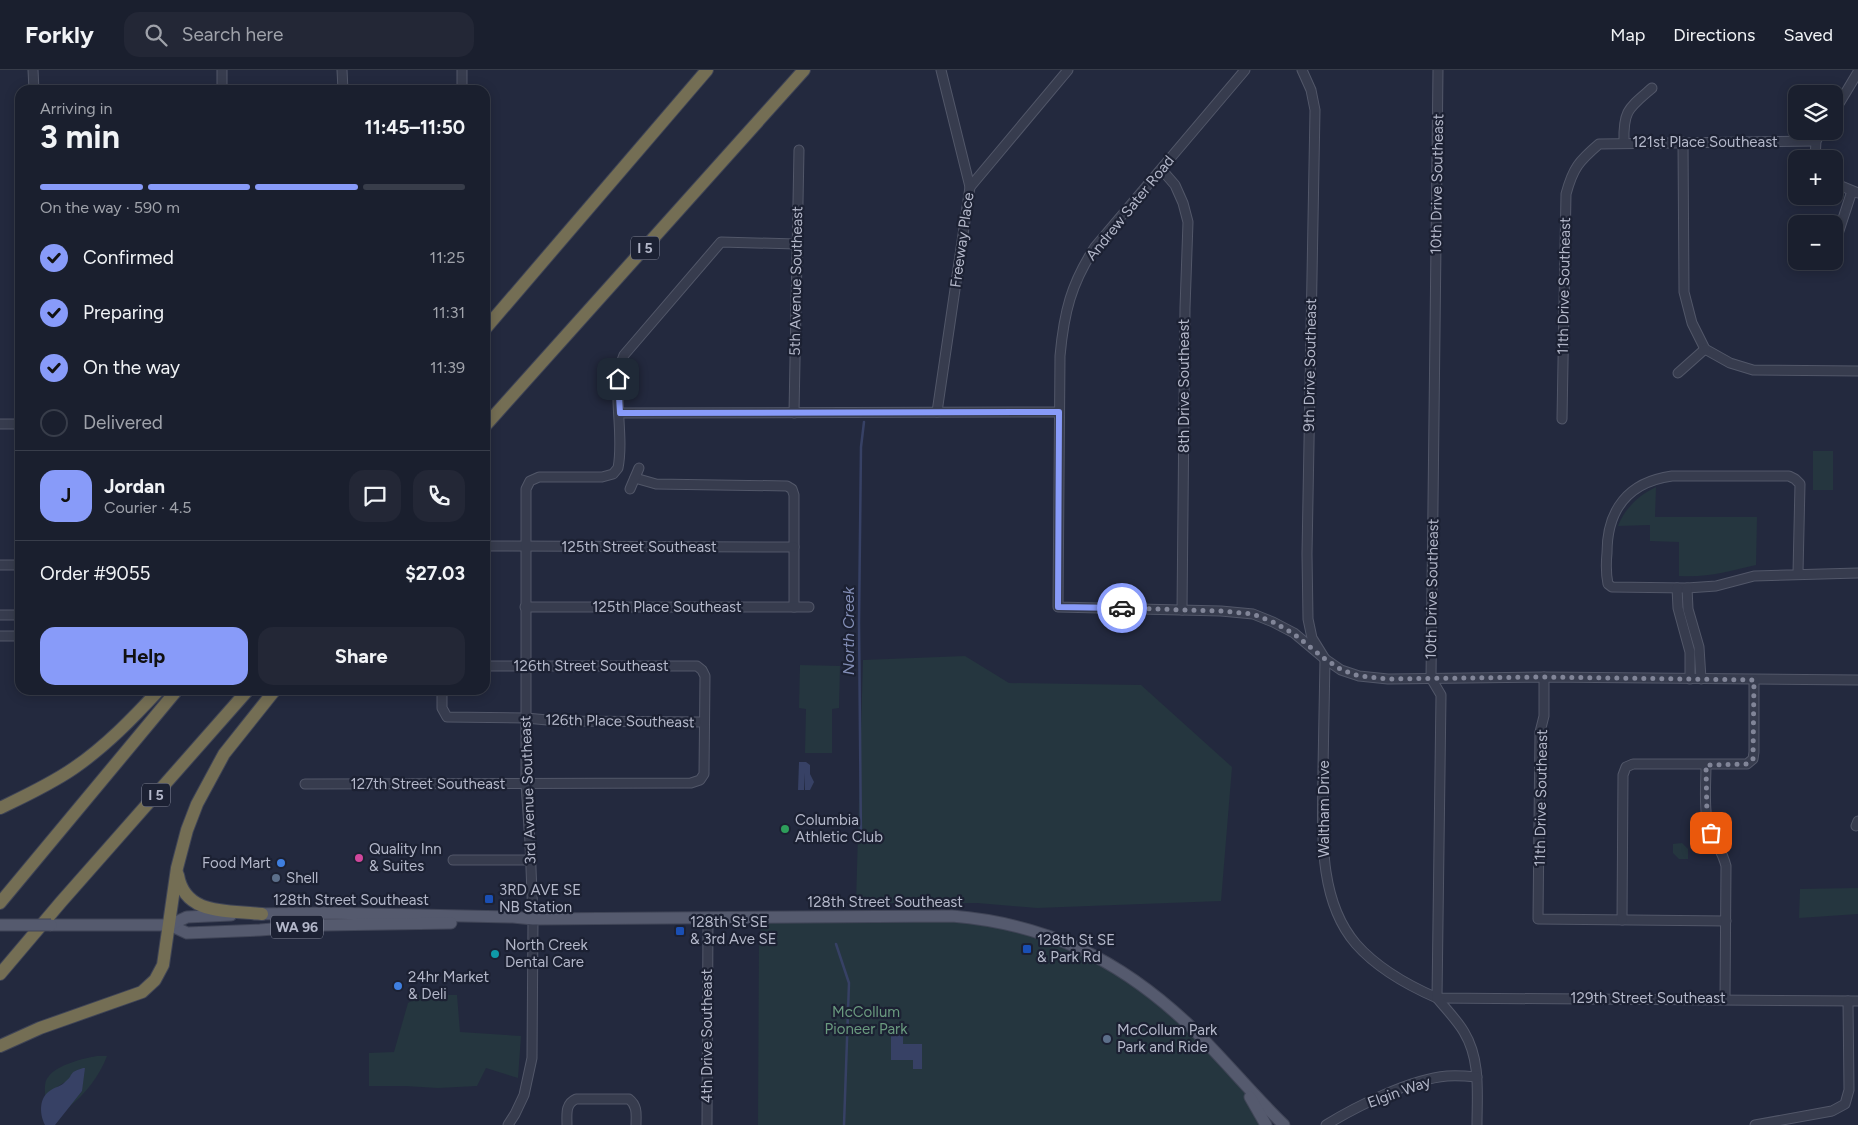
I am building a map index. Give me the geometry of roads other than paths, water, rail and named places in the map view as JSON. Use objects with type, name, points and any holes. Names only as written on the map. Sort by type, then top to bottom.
[{"type":"highway","points":[[490,323],[707,70]]},
{"type":"highway","name":"I 5","points":[[490,420],[804,70]]},
{"type":"highway","points":[[0,808],[58,778],[84,760],[137,714],[154,695]]},
{"type":"highway","points":[[0,903],[173,695]]},
{"type":"highway","name":"I 5","points":[[0,974],[244,695]]},
{"type":"highway","points":[[0,1046],[40,1028],[142,992],[154,980],[163,965],[177,868],[192,816],[213,772],[235,738],[271,695]]},
{"type":"highway","points":[[177,868],[182,889],[188,898],[195,903],[215,909],[262,914]]},
{"type":"main road","name":"128th Street Southeast","points":[[0,925],[170,925],[187,917],[262,914],[513,916],[533,919]]},
{"type":"main road","points":[[324,925],[336,919],[373,919],[385,914]]},
{"type":"main road","name":"128th Street Southeast","points":[[170,925],[187,933],[324,925],[513,922],[533,919],[952,916],[997,922],[1028,929],[1060,940],[1092,954],[1128,974],[1189,1025],[1284,1125]]},
{"type":"main road","points":[[1239,1079],[1266,1125]]},
{"type":"street","points":[[33,70],[34,85]]},
{"type":"street","points":[[222,70],[222,85]]},
{"type":"street","points":[[342,70],[343,85]]},
{"type":"street","points":[[462,70],[462,85]]},
{"type":"street","name":"Freeway Place","points":[[937,412],[970,187],[941,70]]},
{"type":"street","points":[[970,187],[1068,70]]},
{"type":"street","name":"Andrew Sater Road","points":[[1182,610],[1058,607],[1059,412],[1060,356],[1063,326],[1068,302],[1081,269],[1095,247],[1245,70]]},
{"type":"street","name":"9th Drive Southeast","points":[[1302,70],[1311,90],[1315,110],[1307,544],[1308,619],[1312,638],[1325,659]]},
{"type":"street","name":"10th Drive Southeast","points":[[1437,998],[1440,695],[1431,678],[1438,70]]},
{"type":"street","points":[[1843,96],[1857,71]]},
{"type":"street","name":"121st Place Southeast","points":[[1624,142],[1623,124],[1628,108],[1652,88]]},
{"type":"street","points":[[1816,141],[1816,150]]},
{"type":"street","name":"121st Place Southeast","points":[[1584,157],[1599,144],[1624,142],[1816,141]]},
{"type":"street","points":[[1683,142],[1684,292],[1696,334],[1706,349],[1730,363],[1753,370],[1858,371]]},
{"type":"street","name":"5th Avenue Southeast","points":[[794,413],[798,150]]},
{"type":"street","name":"11th Drive Southeast","points":[[1562,419],[1566,194],[1572,174],[1584,157]]},
{"type":"street","name":"8th Drive Southeast","points":[[1162,170],[1175,185],[1188,222],[1185,302],[1182,610]]},
{"type":"street","points":[[1843,187],[1855,192],[1843,223]]},
{"type":"street","points":[[796,244],[721,242],[624,355],[619,366],[618,379],[620,413],[1059,412]]},
{"type":"street","points":[[1678,373],[1706,349]]},
{"type":"street","name":"3rd Avenue Southeast","points":[[508,1125],[516,1114],[524,1095],[532,1058],[533,919],[526,784],[526,490],[530,481],[539,477],[602,477],[613,474],[618,468],[620,460],[620,413]]},
{"type":"street","points":[[0,424],[15,424]]},
{"type":"street","points":[[630,489],[639,468]]},
{"type":"street","points":[[1798,573],[1800,484],[1796,479],[1789,476],[1660,477],[1646,482],[1631,491],[1612,518],[1607,536],[1606,576],[1608,584],[1612,587],[1687,588],[1716,586],[1754,576],[1798,573],[1858,573]]},
{"type":"street","points":[[635,478],[656,484],[787,486],[792,489],[794,495],[794,607]]},
{"type":"street","name":"125th Street Southeast","points":[[490,546],[794,547]]},
{"type":"street","points":[[0,565],[15,565]]},
{"type":"street","points":[[1677,588],[1678,608],[1690,652],[1690,679]]},
{"type":"street","points":[[1687,588],[1688,609],[1699,647],[1701,679]]},
{"type":"street","name":"125th Place Southeast","points":[[525,607],[809,607]]},
{"type":"street","points":[[1182,610],[1253,614],[1273,622],[1294,634],[1342,670],[1359,676],[1388,679],[1544,677],[1858,680]]},
{"type":"street","points":[[0,615],[15,615]]},
{"type":"street","points":[[0,636],[15,636]]},
{"type":"street","name":"Waltham Drive","points":[[1325,659],[1322,841],[1325,872],[1332,896],[1340,919],[1355,943],[1384,969],[1411,986],[1437,998]]},
{"type":"street","name":"126th Street Southeast","points":[[490,666],[697,666],[702,670],[704,676],[703,722]]},
{"type":"street","name":"11th Drive Southeast","points":[[1544,677],[1544,716],[1540,732],[1538,919],[1622,920]]},
{"type":"street","points":[[1726,921],[1622,920],[1623,775],[1626,767],[1633,764],[1747,764],[1753,759],[1754,752],[1754,680]]},
{"type":"street","name":"126th Place Southeast","points":[[442,695],[442,708],[448,717],[526,718],[558,721],[703,722]]},
{"type":"street","name":"127th Street Southeast","points":[[305,784],[690,784],[700,780],[704,774],[703,722]]},
{"type":"street","points":[[1706,765],[1707,819],[1711,833],[1724,854],[1726,866],[1725,998]]},
{"type":"street","points":[[453,860],[530,860]]},
{"type":"street","name":"4th Drive Southeast","points":[[707,1125],[708,917]]},
{"type":"street","points":[[1437,998],[1464,1033],[1472,1052],[1478,1077],[1477,1125]]},
{"type":"street","name":"129th Street Southeast","points":[[1437,998],[1725,998],[1858,1001]]},
{"type":"street","points":[[1755,1125],[1832,1110],[1845,1104],[1849,1090],[1848,1001]]},
{"type":"street","name":"Elgin Way","points":[[1326,1125],[1352,1110],[1418,1082],[1446,1076],[1478,1077]]},
{"type":"street","points":[[567,1125],[568,1106],[570,1102],[576,1099],[629,1099],[636,1108],[636,1125]]},
{"type":"water","points":[[799,762],[806,762],[810,765],[810,774],[814,782],[810,790],[805,790],[805,773],[804,790],[798,790]]},
{"type":"water","points":[[891,1032],[903,1032],[903,1044],[922,1044],[922,1069],[913,1069],[913,1060],[891,1060]]},
{"type":"water","points":[[85,1068],[82,1091],[55,1125],[45,1125],[41,1110],[44,1097],[51,1090],[64,1083],[73,1073]]},
{"type":"waterway","name":"North Creek","points":[[861,841],[859,623],[861,447],[864,422]]},
{"type":"waterway","name":"North Creek","points":[[836,944],[849,983],[844,1125]]},
{"type":"place","name":"Columbia Athletic Club","points":[[785,829]]},
{"type":"place","name":"Quality Inn & Suites","points":[[359,858]]},
{"type":"place","name":"Food Mart","points":[[281,863]]},
{"type":"place","name":"Shell","points":[[276,878]]},
{"type":"place","name":"3RD AVE SE NB Station","points":[[489,899]]},
{"type":"place","name":"128th St SE & 3rd Ave SE","points":[[680,931]]},
{"type":"place","name":"128th St SE & Park Rd","points":[[1027,949]]},
{"type":"place","name":"North Creek Dental Care","points":[[495,954]]},
{"type":"place","name":"24hr Market & Deli","points":[[398,986]]},
{"type":"place","name":"McCollum Park Park and Ride","points":[[1107,1039]]},
{"type":"park label","name":"McCollum Pioneer Park","points":[[866,1020]]}]
